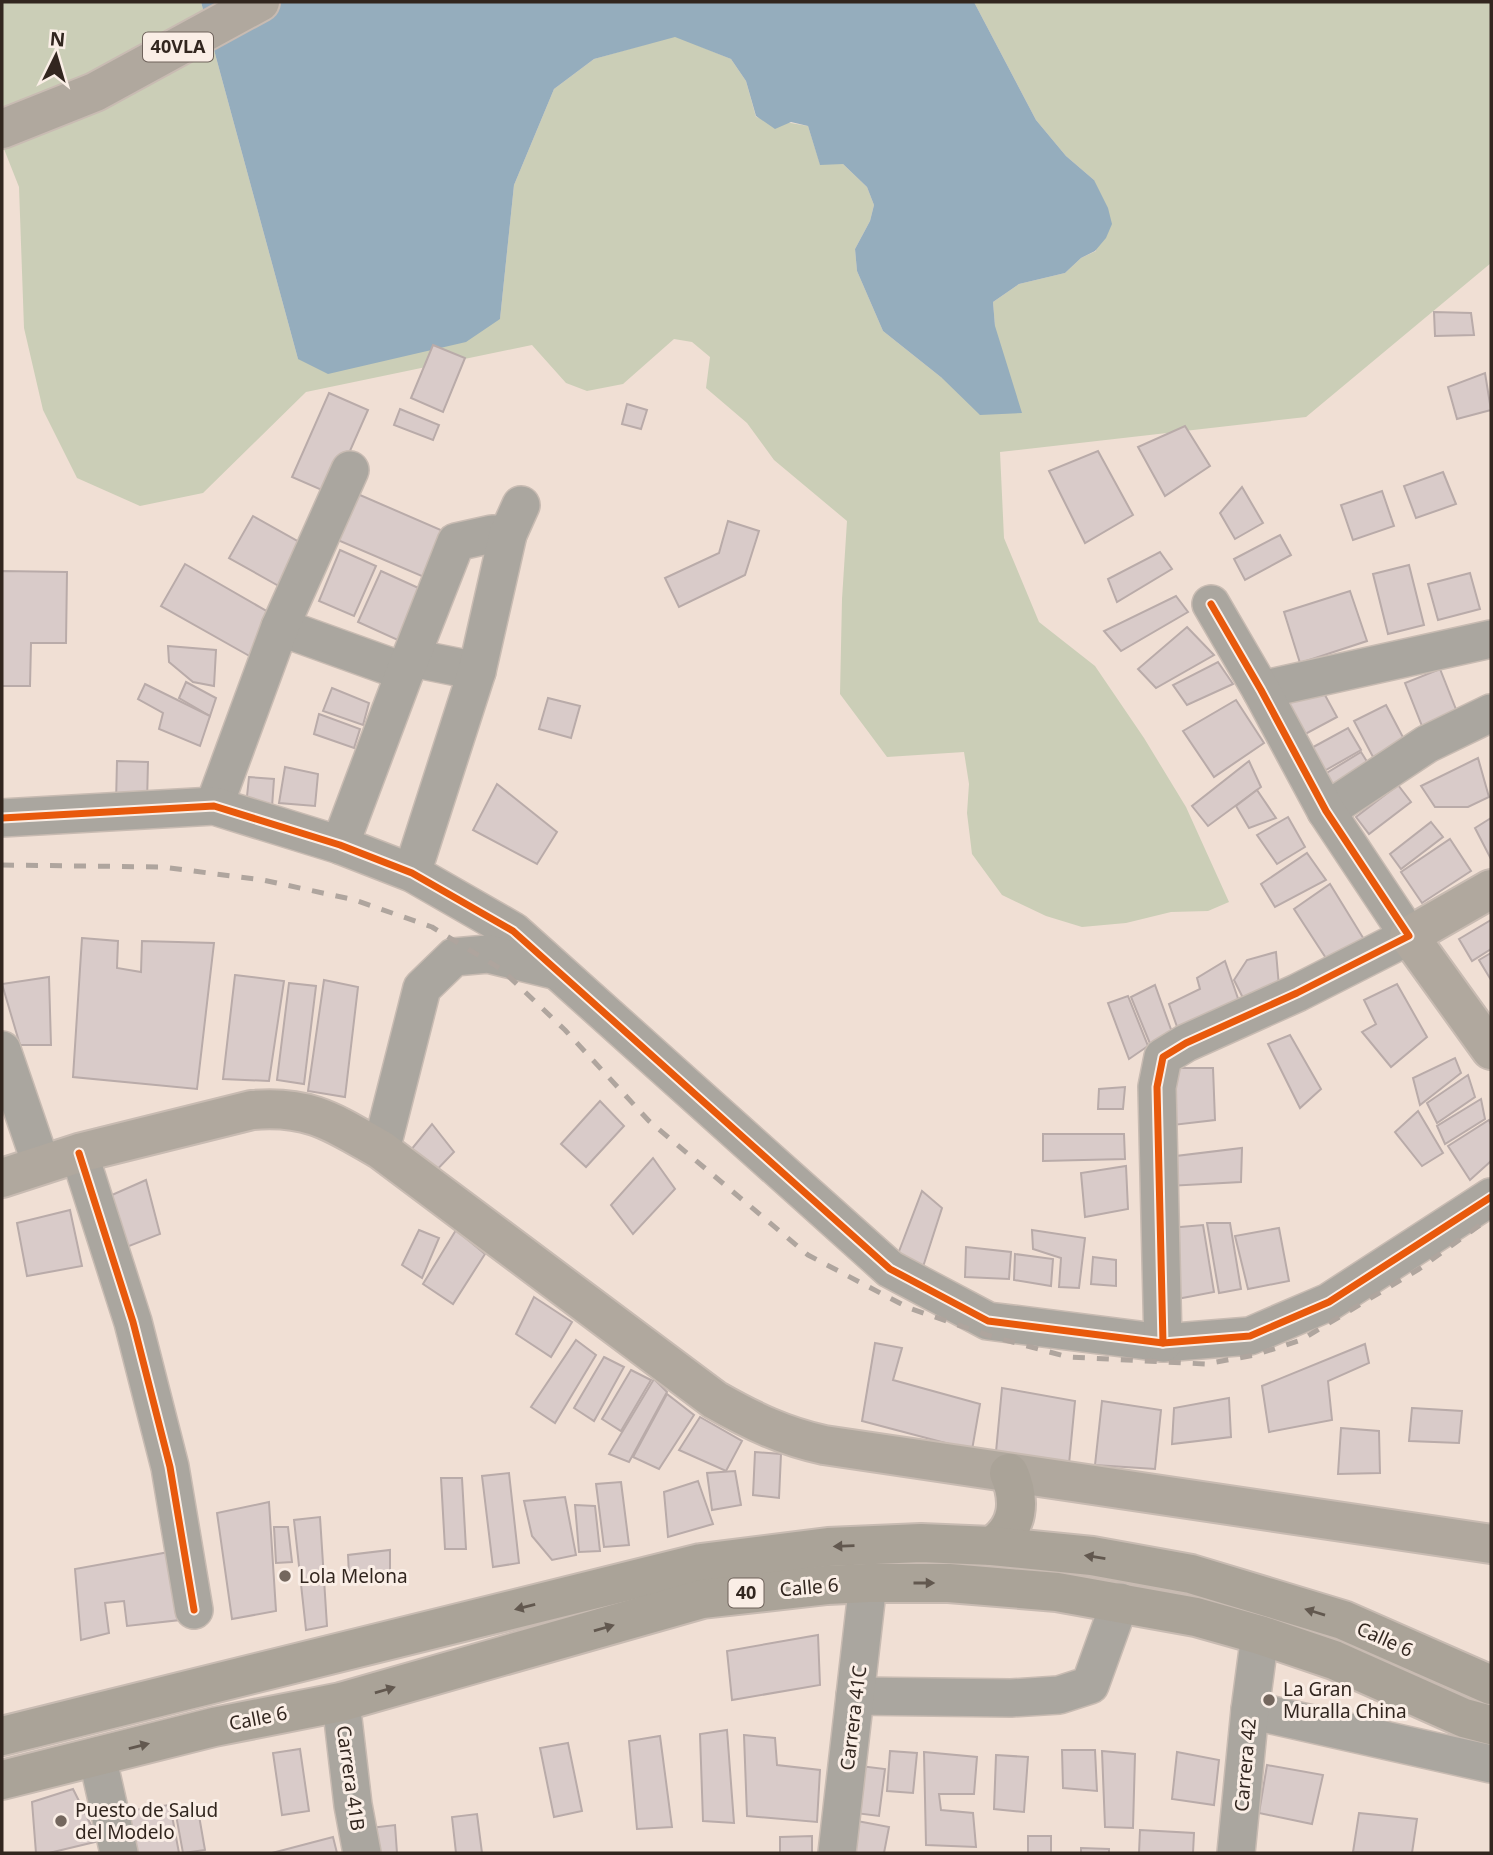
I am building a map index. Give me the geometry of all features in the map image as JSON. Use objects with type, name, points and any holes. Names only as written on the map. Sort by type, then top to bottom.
[{"type":"highway","points":[[992,1546],[1004,1538],[1013,1523],[1017,1506],[1016,1489],[1010,1473]]},
{"type":"highway","name":"Calle 6","points":[[2,1736],[701,1563],[828,1547],[921,1544],[992,1546],[1093,1556],[1191,1574],[1343,1620],[1491,1685]]},
{"type":"highway","name":"Calle 6","points":[[2,1780],[214,1727],[341,1702],[702,1599],[868,1583],[949,1583],[1058,1592],[1196,1617],[1334,1660],[1464,1718],[1491,1726]]},
{"type":"main road","name":"40VLA","points":[[2,129],[95,92],[260,2]]},
{"type":"main road","points":[[1491,889],[1409,936],[1491,1050]]},
{"type":"main road","points":[[2,1178],[79,1153],[252,1110],[279,1108],[324,1118],[381,1150],[715,1400],[753,1422],[790,1437],[824,1445],[1491,1544]]},
{"type":"street","points":[[214,806],[280,627],[350,470]]},
{"type":"street","points":[[340,845],[456,542],[492,534],[514,519],[477,671],[412,873]]},
{"type":"street","points":[[1163,1343],[1157,1087],[1163,1057],[1186,1043],[1297,993],[1409,936],[1326,811],[1211,604]]},
{"type":"street","points":[[280,627],[408,665],[477,671]]},
{"type":"street","points":[[1261,690],[1491,639]]},
{"type":"street","points":[[1326,811],[1427,744],[1491,713]]},
{"type":"street","points":[[2,818],[110,814],[214,806],[340,845],[412,873],[513,930],[890,1269],[988,1321],[1163,1343],[1250,1336],[1329,1302],[1491,1197]]},
{"type":"street","points":[[381,1150],[422,988],[453,957],[488,954],[558,971]]},
{"type":"street","points":[[2,1050],[41,1164]]},
{"type":"street","points":[[79,1153],[133,1322],[167,1454],[194,1610]]},
{"type":"street","name":"Carrera 41C","points":[[837,1853],[868,1583]]},
{"type":"street","points":[[855,1696],[1011,1698],[1059,1695],[1090,1685],[1120,1602]]},
{"type":"street","name":"Carrera 42","points":[[1236,1853],[1260,1635]]},
{"type":"street","name":"Carrera 41B","points":[[341,1702],[353,1805],[362,1853]]},
{"type":"street","points":[[1250,1710],[1491,1764]]},
{"type":"street","points":[[97,1756],[120,1853]]},
{"type":"green space","points":[[2,2],[201,2],[298,359],[500,319],[514,185],[554,89],[594,59],[675,36],[731,59],[746,81],[756,117],[808,126],[820,164],[843,164],[867,187],[874,205],[870,221],[855,249],[857,271],[883,331],[942,378],[995,326],[993,302],[1019,284],[1065,273],[1081,258],[1096,251],[1094,180],[1066,156],[1036,120],[974,2],[1491,2],[1491,263],[1306,417],[1000,452],[1004,538],[1039,622],[1095,666],[1144,738],[1186,807],[1229,902],[1208,911],[1171,912],[1126,923],[1082,927],[1046,916],[1002,895],[972,854],[967,813],[969,784],[964,752],[887,757],[840,694],[847,521],[774,460],[747,423],[706,388],[710,357],[692,342],[674,339],[623,384],[587,391],[566,383],[532,345],[306,392],[203,493],[140,506],[77,478],[43,410],[24,328],[19,187],[2,144]]},
{"type":"water","points":[[201,2],[974,2],[1036,120],[1066,156],[1094,180],[1108,208],[1112,224],[1106,238],[1095,251],[1081,258],[1065,273],[1019,284],[993,302],[995,326],[1022,413],[980,415],[942,378],[883,331],[857,271],[855,249],[870,221],[874,205],[867,187],[843,164],[820,165],[808,126],[791,122],[775,129],[756,116],[746,81],[731,59],[675,37],[594,59],[554,89],[514,185],[500,319],[466,342],[328,374],[298,359]]},
{"type":"building","points":[[1434,312],[1471,313],[1474,335],[1435,336]]},
{"type":"building","points":[[433,345],[465,358],[443,412],[411,398]]},
{"type":"building","points":[[1485,373],[1491,410],[1457,419],[1448,387]]},
{"type":"building","points":[[329,393],[368,410],[331,494],[292,477]]},
{"type":"building","points":[[627,404],[647,410],[641,429],[622,424]]},
{"type":"building","points":[[400,409],[439,425],[433,440],[394,425]]},
{"type":"building","points":[[1185,426],[1210,466],[1165,496],[1138,447]]},
{"type":"building","points":[[1098,451],[1133,515],[1085,543],[1049,471]]},
{"type":"building","points":[[1443,472],[1456,504],[1416,518],[1404,486]]},
{"type":"building","points":[[1242,487],[1263,523],[1235,539],[1220,513]]},
{"type":"building","points":[[1382,491],[1394,526],[1353,540],[1341,505]]},
{"type":"building","points":[[353,492],[450,534],[431,580],[333,538]]},
{"type":"building","points":[[253,516],[308,547],[284,589],[229,558]]},
{"type":"building","points":[[728,521],[759,531],[745,575],[679,607],[665,578],[719,553]]},
{"type":"building","points":[[1280,535],[1291,555],[1245,580],[1234,559]]},
{"type":"building","points":[[340,550],[376,566],[354,616],[319,601]]},
{"type":"building","points":[[1160,552],[1172,569],[1117,602],[1108,579]]},
{"type":"building","points":[[185,564],[277,617],[253,658],[161,606]]},
{"type":"building","points":[[1409,565],[1424,625],[1388,634],[1373,574]]},
{"type":"building","points":[[2,571],[67,572],[66,643],[31,643],[30,686],[2,686]]},
{"type":"building","points":[[381,571],[434,595],[411,646],[358,622]]},
{"type":"building","points":[[1470,573],[1480,609],[1438,620],[1428,584]]},
{"type":"building","points":[[1350,591],[1367,641],[1300,663],[1284,612]]},
{"type":"building","points":[[1176,596],[1188,612],[1121,651],[1104,631]]},
{"type":"building","points":[[1187,627],[1214,655],[1156,688],[1138,669]]},
{"type":"building","points":[[168,646],[216,650],[214,686],[193,682],[169,662]]},
{"type":"building","points":[[1218,662],[1233,684],[1187,705],[1173,685]]},
{"type":"building","points":[[1440,669],[1459,717],[1424,731],[1405,683]]},
{"type":"building","points":[[186,682],[216,698],[210,716],[179,698]]},
{"type":"building","points":[[145,684],[210,716],[200,746],[159,729],[163,713],[138,699]]},
{"type":"building","points":[[1320,686],[1337,717],[1298,738],[1281,706]]},
{"type":"building","points":[[332,688],[369,703],[363,725],[323,711]]},
{"type":"building","points":[[548,698],[580,706],[571,738],[539,729]]},
{"type":"building","points":[[1236,700],[1264,743],[1214,777],[1183,731]]},
{"type":"building","points":[[1386,705],[1405,741],[1373,757],[1354,721]]},
{"type":"building","points":[[319,714],[360,729],[354,748],[314,734]]},
{"type":"building","points":[[1348,728],[1361,750],[1319,774],[1306,751]]},
{"type":"building","points":[[1361,752],[1371,768],[1335,790],[1325,774]]},
{"type":"building","points":[[1478,758],[1489,797],[1468,807],[1435,807],[1421,786]]},
{"type":"building","points":[[117,761],[148,762],[147,803],[116,803]]},
{"type":"building","points":[[1249,761],[1261,787],[1208,826],[1192,806]]},
{"type":"building","points":[[285,767],[318,774],[315,806],[279,803]]},
{"type":"building","points":[[249,777],[274,779],[272,807],[246,806]]},
{"type":"building","points":[[497,784],[557,832],[537,864],[473,830]]},
{"type":"building","points":[[1398,785],[1411,802],[1369,834],[1356,817]]},
{"type":"building","points":[[1257,790],[1276,818],[1249,828],[1236,806]]},
{"type":"building","points":[[1288,817],[1305,847],[1277,864],[1257,835]]},
{"type":"building","points":[[1491,818],[1491,859],[1475,828]]},
{"type":"building","points":[[1431,822],[1443,837],[1401,869],[1390,854]]},
{"type":"building","points":[[1450,839],[1471,871],[1422,903],[1401,872]]},
{"type":"building","points":[[1307,853],[1326,880],[1275,907],[1261,884]]},
{"type":"building","points":[[1330,884],[1370,949],[1333,969],[1294,909]]},
{"type":"building","points":[[1491,920],[1491,949],[1472,961],[1459,939]]},
{"type":"building","points":[[82,938],[118,941],[117,968],[141,972],[142,941],[214,943],[197,1089],[73,1077]]},
{"type":"building","points":[[1276,952],[1280,998],[1249,1010],[1234,980],[1247,960]]},
{"type":"building","points":[[1491,953],[1491,980],[1479,960]]},
{"type":"building","points":[[1225,961],[1242,1010],[1181,1038],[1169,1004],[1200,989],[1197,978]]},
{"type":"building","points":[[235,975],[284,981],[269,1081],[223,1079]]},
{"type":"building","points":[[49,977],[51,1045],[20,1045],[2,984]]},
{"type":"building","points":[[324,980],[358,987],[345,1097],[308,1091]]},
{"type":"building","points":[[289,983],[316,986],[304,1084],[277,1080]]},
{"type":"building","points":[[1397,984],[1427,1037],[1391,1067],[1362,1032],[1376,1024],[1364,1000]]},
{"type":"building","points":[[1155,985],[1173,1035],[1151,1046],[1131,997]]},
{"type":"building","points":[[1128,996],[1148,1046],[1129,1059],[1108,1003]]},
{"type":"building","points":[[1290,1035],[1321,1089],[1300,1108],[1268,1044]]},
{"type":"building","points":[[1455,1058],[1461,1073],[1420,1105],[1413,1078]]},
{"type":"building","points":[[1172,1068],[1213,1068],[1215,1120],[1173,1125]]},
{"type":"building","points":[[1468,1075],[1475,1097],[1437,1123],[1427,1103]]},
{"type":"building","points":[[1125,1087],[1123,1109],[1098,1109],[1099,1089]]},
{"type":"building","points":[[1481,1099],[1485,1119],[1445,1144],[1437,1126]]},
{"type":"building","points":[[600,1101],[624,1126],[586,1167],[561,1144]]},
{"type":"building","points":[[1418,1111],[1443,1153],[1422,1166],[1395,1132]]},
{"type":"building","points":[[1489,1120],[1491,1161],[1470,1180],[1448,1146]]},
{"type":"building","points":[[432,1124],[454,1152],[428,1179],[406,1156]]},
{"type":"building","points":[[1043,1134],[1124,1134],[1125,1159],[1043,1161]]},
{"type":"building","points":[[1242,1148],[1241,1182],[1168,1186],[1168,1157]]},
{"type":"building","points":[[653,1158],[675,1189],[633,1234],[611,1205]]},
{"type":"building","points":[[1126,1166],[1128,1209],[1085,1217],[1081,1173]]},
{"type":"building","points":[[146,1180],[160,1234],[124,1248],[105,1198]]},
{"type":"building","points":[[922,1191],[942,1208],[922,1270],[898,1254]]},
{"type":"building","points":[[70,1210],[82,1266],[27,1276],[17,1223]]},
{"type":"building","points":[[1207,1223],[1230,1223],[1241,1289],[1219,1293]]},
{"type":"building","points":[[1203,1225],[1214,1292],[1177,1299],[1169,1228]]},
{"type":"building","points":[[1279,1228],[1289,1281],[1248,1289],[1235,1236]]},
{"type":"building","points":[[419,1230],[439,1238],[422,1278],[402,1265]]},
{"type":"building","points":[[456,1230],[485,1254],[453,1304],[423,1284]]},
{"type":"building","points":[[1032,1230],[1085,1238],[1079,1288],[1059,1287],[1061,1258],[1033,1249]]},
{"type":"building","points":[[966,1247],[1011,1252],[1009,1279],[965,1277]]},
{"type":"building","points":[[1015,1254],[1053,1259],[1051,1286],[1014,1280]]},
{"type":"building","points":[[1093,1257],[1116,1260],[1116,1286],[1091,1284]]},
{"type":"building","points":[[534,1297],[572,1322],[551,1357],[516,1334]]},
{"type":"building","points":[[576,1340],[596,1355],[555,1423],[531,1407]]},
{"type":"building","points":[[875,1343],[902,1348],[893,1380],[980,1404],[972,1450],[862,1421]]},
{"type":"building","points":[[1365,1344],[1369,1363],[1328,1381],[1332,1420],[1269,1432],[1262,1386]]},
{"type":"building","points":[[604,1357],[624,1367],[594,1421],[574,1408]]},
{"type":"building","points":[[631,1370],[651,1380],[621,1431],[602,1419]]},
{"type":"building","points":[[654,1379],[667,1392],[629,1462],[609,1454]]},
{"type":"building","points":[[1002,1388],[1075,1401],[1069,1464],[996,1452]]},
{"type":"building","points":[[667,1394],[694,1415],[659,1469],[633,1457]]},
{"type":"building","points":[[1229,1398],[1231,1437],[1172,1444],[1174,1408]]},
{"type":"building","points":[[1102,1401],[1161,1410],[1155,1469],[1095,1465]]},
{"type":"building","points":[[1412,1408],[1462,1411],[1459,1443],[1409,1441]]},
{"type":"building","points":[[700,1417],[742,1441],[726,1471],[679,1450]]},
{"type":"building","points":[[1341,1428],[1379,1431],[1380,1473],[1338,1474]]},
{"type":"building","points":[[755,1452],[781,1454],[779,1498],[753,1495]]},
{"type":"building","points":[[735,1471],[741,1505],[712,1510],[707,1473]]},
{"type":"building","points":[[509,1473],[519,1563],[493,1567],[482,1476]]},
{"type":"building","points":[[441,1478],[462,1478],[466,1549],[445,1549]]},
{"type":"building","points":[[698,1481],[713,1524],[668,1537],[664,1492]]},
{"type":"building","points":[[621,1482],[629,1545],[604,1547],[596,1484]]},
{"type":"building","points":[[565,1497],[576,1555],[552,1560],[532,1536],[524,1501]]},
{"type":"building","points":[[269,1502],[276,1611],[232,1619],[217,1513]]},
{"type":"building","points":[[575,1505],[595,1506],[600,1551],[579,1552]]},
{"type":"building","points":[[320,1517],[327,1626],[306,1630],[294,1520]]},
{"type":"building","points":[[274,1527],[288,1527],[292,1562],[276,1563]]},
{"type":"building","points":[[390,1550],[390,1572],[349,1574],[348,1555]]},
{"type":"building","points":[[169,1552],[180,1620],[127,1626],[124,1601],[105,1603],[109,1633],[81,1640],[75,1569]]},
{"type":"building","points":[[818,1635],[820,1685],[732,1700],[727,1651]]},
{"type":"building","points":[[727,1730],[734,1823],[703,1821],[700,1734]]},
{"type":"building","points":[[744,1735],[775,1738],[777,1765],[820,1770],[817,1822],[747,1816]]},
{"type":"building","points":[[660,1736],[672,1827],[637,1829],[629,1741]]},
{"type":"building","points":[[568,1743],[582,1811],[554,1817],[540,1748]]},
{"type":"building","points":[[300,1749],[309,1811],[282,1815],[273,1753]]},
{"type":"building","points":[[1062,1750],[1095,1750],[1097,1791],[1063,1788]]},
{"type":"building","points":[[890,1751],[917,1753],[913,1793],[887,1791]]},
{"type":"building","points":[[1102,1751],[1135,1754],[1133,1828],[1105,1827]]},
{"type":"building","points":[[924,1752],[977,1757],[974,1794],[939,1794],[941,1810],[973,1813],[976,1847],[926,1845]]},
{"type":"building","points":[[1177,1752],[1219,1760],[1214,1805],[1172,1799]]},
{"type":"building","points":[[996,1755],[1028,1757],[1024,1812],[994,1809]]},
{"type":"building","points":[[1267,1765],[1323,1775],[1312,1824],[1259,1813]]},
{"type":"building","points":[[860,1766],[885,1769],[879,1816],[855,1813]]},
{"type":"building","name":"Puesto de Salud del Modelo","points":[[73,1789],[99,1841],[49,1853],[36,1853],[32,1802]]},
{"type":"building","points":[[170,1805],[179,1853],[122,1853],[114,1813]]},
{"type":"building","points":[[198,1810],[205,1850],[183,1853],[176,1815]]},
{"type":"building","points":[[1359,1813],[1417,1819],[1412,1853],[1353,1852]]},
{"type":"building","points":[[477,1814],[482,1853],[456,1853],[452,1817]]},
{"type":"building","points":[[852,1820],[889,1827],[884,1853],[852,1853]]},
{"type":"building","points":[[395,1825],[397,1853],[364,1853],[362,1829]]},
{"type":"building","points":[[1140,1830],[1194,1833],[1193,1853],[1139,1853]]},
{"type":"building","points":[[812,1836],[812,1853],[780,1853],[780,1837]]},
{"type":"building","points":[[1028,1836],[1051,1836],[1051,1853],[1028,1853]]},
{"type":"building","points":[[333,1837],[337,1853],[272,1853]]},
{"type":"building","points":[[1081,1848],[1109,1849],[1109,1853],[1081,1853]]},
{"type":"railway","points":[[2,865],[162,867],[263,880],[355,900],[432,927],[501,969],[565,1030],[649,1121],[808,1255],[909,1308],[990,1336],[1068,1357],[1205,1364],[1255,1355],[1301,1340],[1419,1269],[1491,1217]]},
{"type":"cycle path","points":[[1163,1343],[1157,1087],[1163,1057],[1186,1043],[1297,993],[1409,936],[1326,811],[1211,604]]},
{"type":"cycle path","points":[[2,818],[214,806],[340,845],[412,873],[513,931],[890,1269],[988,1321],[1163,1343],[1250,1336],[1329,1302],[1491,1197]]},
{"type":"cycle path","points":[[79,1153],[133,1322],[170,1467],[194,1610]]},
{"type":"place","name":"Lola Melona","points":[[285,1576]]},
{"type":"place","name":"La Gran Muralla China","points":[[1269,1700]]},
{"type":"place","name":"Puesto de Salud del Modelo","points":[[61,1821]]}]
